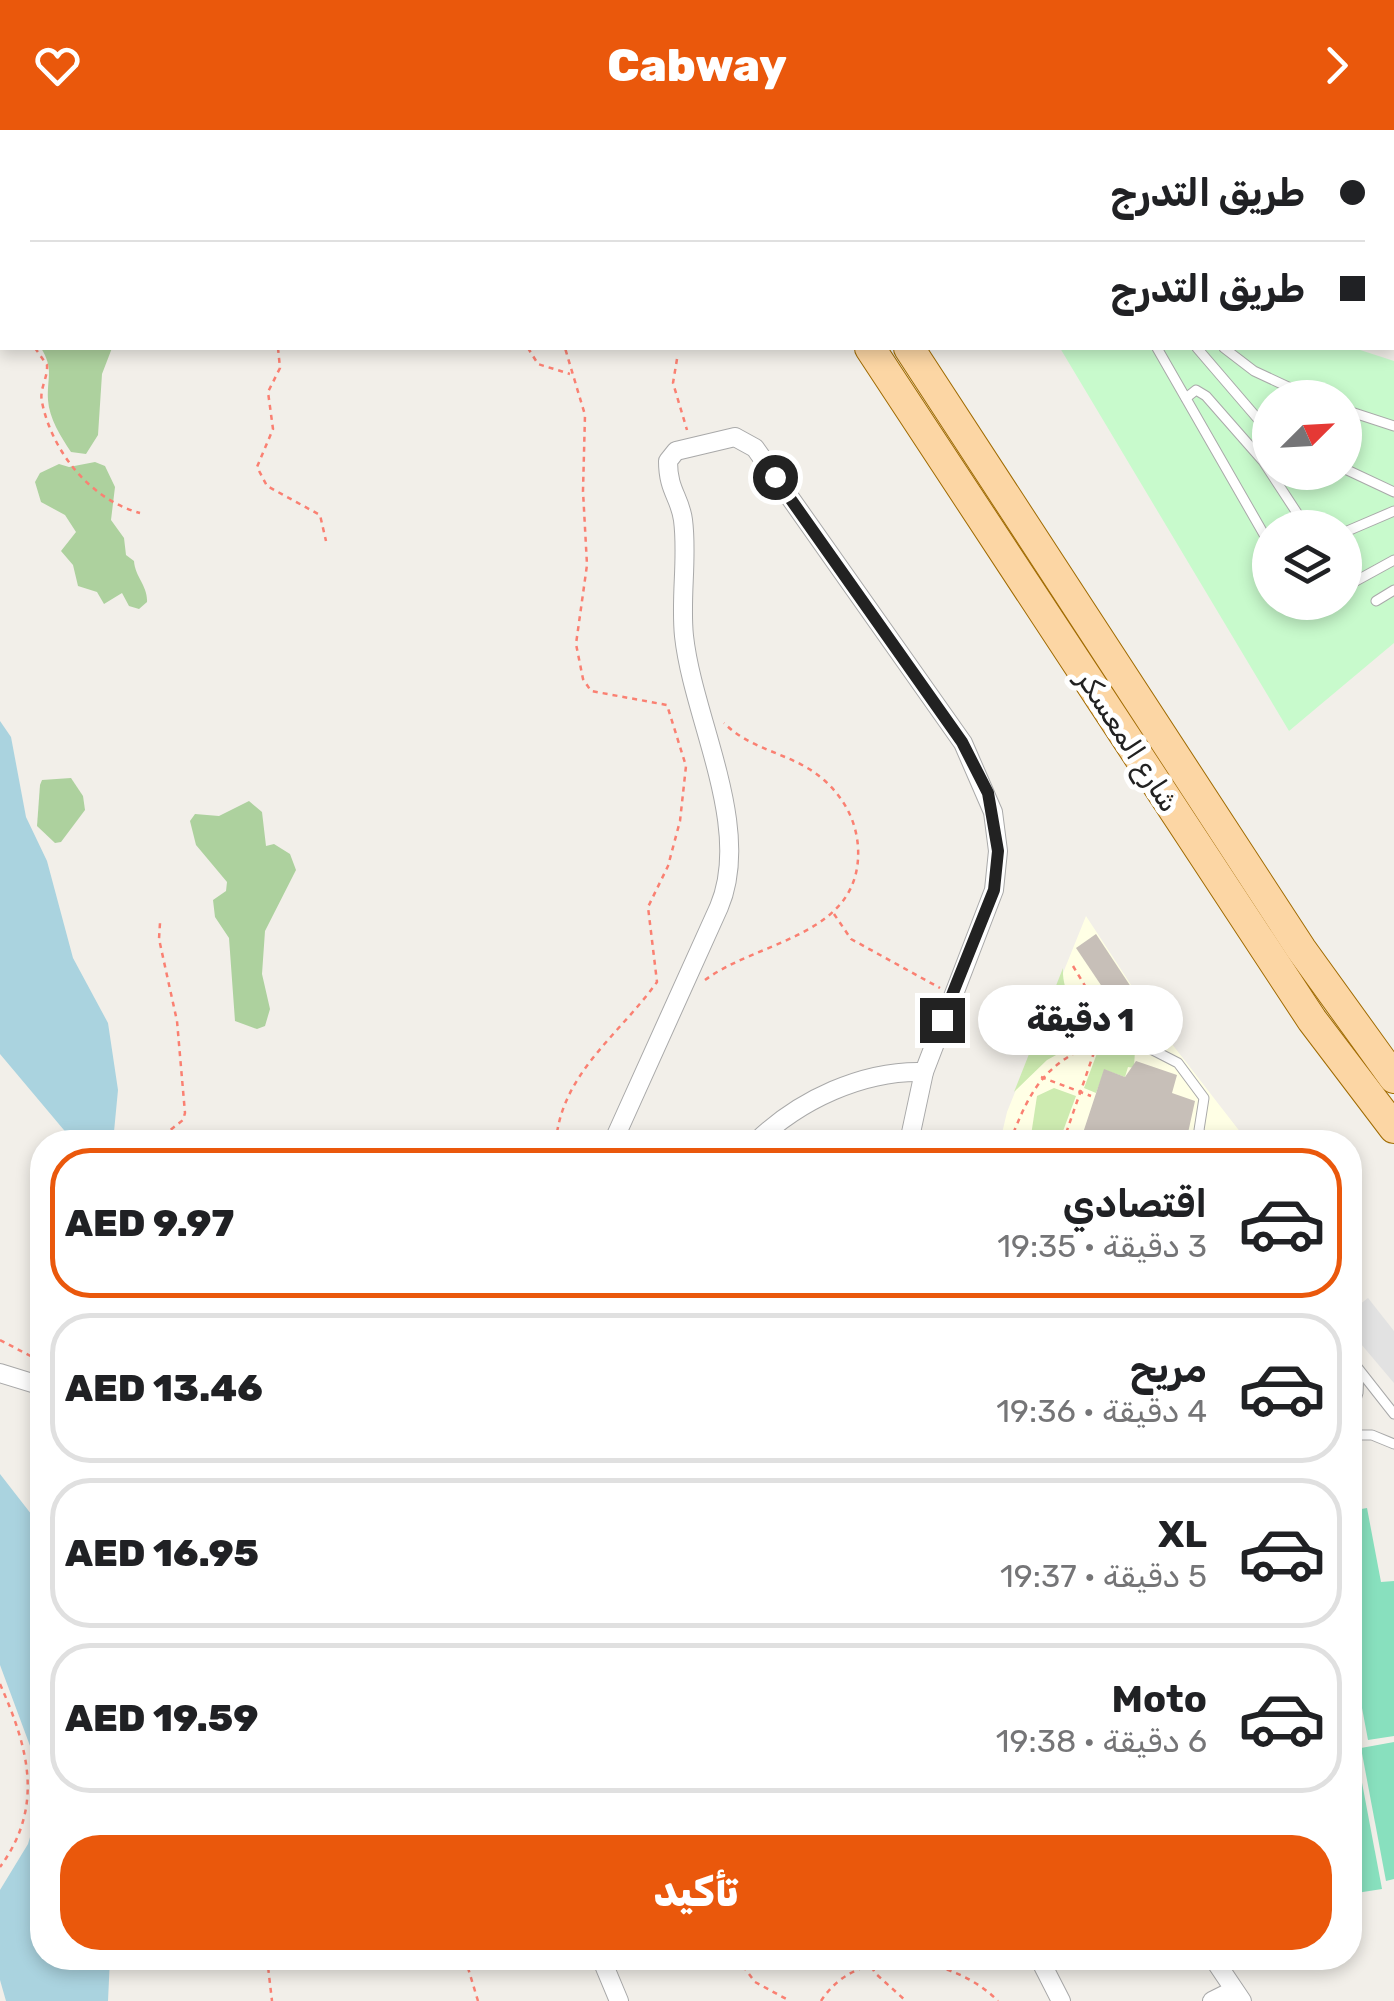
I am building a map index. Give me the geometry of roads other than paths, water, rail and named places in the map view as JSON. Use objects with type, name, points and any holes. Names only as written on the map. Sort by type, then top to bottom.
[{"type":"main road","name":"شارع المعسكر","points":[[871,350],[1312,1020],[1394,1128]]},
{"type":"main road","name":"شارع المعسكر","points":[[910,350],[1301,949],[1394,1078]]},
{"type":"street","points":[[619,1130],[724,895],[732,860],[684,634],[684,523],[668,479],[670,454],[735,437],[754,448],[788,494],[962,742],[988,793],[998,851],[994,890],[951,994],[924,1072],[911,1130]]},
{"type":"street","points":[[775,1130],[845,1085],[881,1074],[924,1072]]},
{"type":"street","points":[[0,1374],[30,1383]]},
{"type":"street","points":[[606,1970],[620,2001]]},
{"type":"street","points":[[1046,1970],[1062,2001]]},
{"type":"street","points":[[1212,2001],[1238,1996],[1220,1970]]},
{"type":"lane","points":[[1157,350],[1252,514]]},
{"type":"lane","points":[[1200,350],[1252,412]]},
{"type":"lane","points":[[1227,350],[1273,380]]},
{"type":"lane","points":[[1186,398],[1196,390],[1206,396],[1262,461],[1295,510]]},
{"type":"lane","points":[[1362,416],[1394,426]]},
{"type":"lane","points":[[1362,477],[1394,492]]},
{"type":"lane","points":[[1362,525],[1394,511]]},
{"type":"lane","points":[[1362,578],[1394,560]]},
{"type":"lane","points":[[1376,601],[1394,590]]},
{"type":"lane","points":[[1145,1046],[1178,1063],[1204,1098],[1199,1130]]},
{"type":"lane","points":[[1362,1380],[1394,1414]]},
{"type":"lane","points":[[1362,1436],[1394,1444]]},
{"type":"water","points":[[0,721],[11,737],[26,817],[47,861],[73,958],[108,1023],[118,1090],[114,1130],[64,1130],[0,1054]]},
{"type":"water","points":[[0,1474],[30,1513],[30,1746],[0,1665]]},
{"type":"water","points":[[30,1837],[30,1970],[109,1970],[108,2001],[6,2001],[0,1980],[0,1890]]}]
